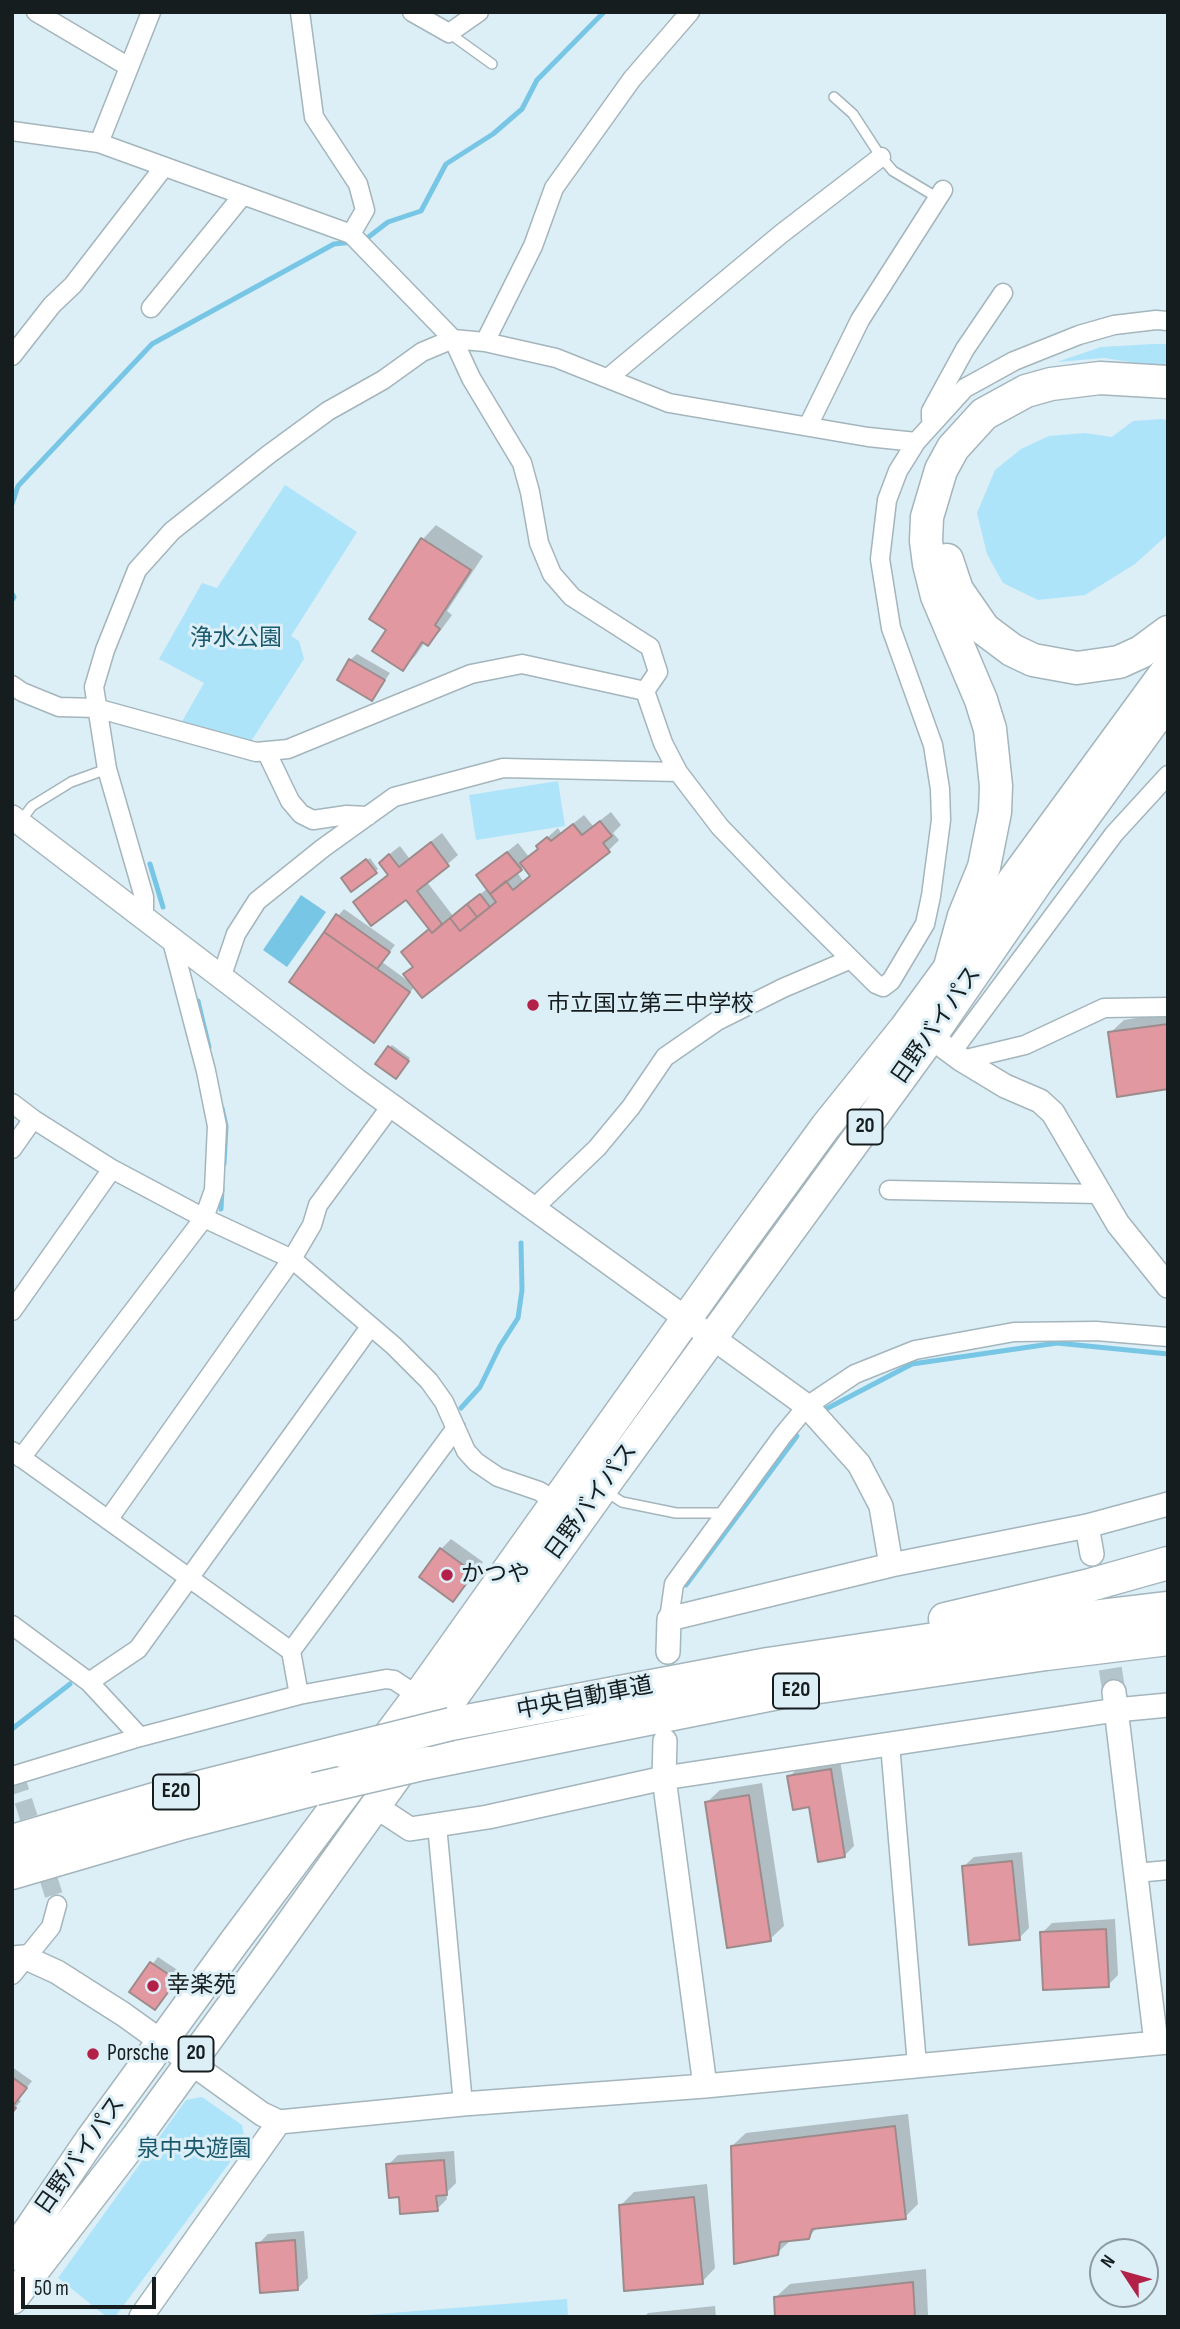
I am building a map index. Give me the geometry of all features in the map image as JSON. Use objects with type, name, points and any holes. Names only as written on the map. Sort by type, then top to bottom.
[{"type":"highway","points":[[951,963],[964,916],[984,867],[995,812],[996,786],[990,729],[976,688],[937,596],[929,564],[927,517],[941,470],[953,448],[984,414],[1026,391],[1051,384],[1100,378],[1168,382]]},
{"type":"highway","points":[[1168,400],[1121,395],[1084,396],[1052,402],[1018,415],[999,426],[972,452],[953,486],[944,523],[950,575],[965,606],[984,629],[1022,656],[1077,668],[1098,666],[1119,662],[1141,652],[1168,632]]},
{"type":"highway","name":"日野バイパス","points":[[12,2255],[91,2139],[418,1696],[826,1126],[904,1029],[1168,668]]},
{"type":"highway","name":"日野バイパス","points":[[12,2300],[191,2062],[711,1339],[948,1050],[1039,880],[1164,710]]},
{"type":"highway","points":[[768,1664],[893,1631],[1090,1585],[1168,1563]]},
{"type":"highway","name":"中央自動車道","points":[[12,1841],[168,1794],[451,1724],[768,1664],[1042,1623],[1168,1608]]},
{"type":"highway","name":"中央自動車道","points":[[12,1873],[314,1789],[427,1763],[778,1693],[1168,1639]]},
{"type":"street","points":[[37,12],[128,67]]},
{"type":"street","points":[[99,144],[151,12]]},
{"type":"street","points":[[300,12],[314,117],[358,184],[365,210],[351,233]]},
{"type":"street","points":[[412,12],[449,33],[479,12]]},
{"type":"street","points":[[485,342],[533,246],[554,188],[632,79],[690,12]]},
{"type":"street","points":[[12,131],[99,144],[351,233],[453,339],[471,378],[522,463],[539,543],[552,574],[572,597],[650,647],[657,673],[645,691]]},
{"type":"street","points":[[608,378],[781,234],[881,157]]},
{"type":"street","points":[[12,356],[52,305],[74,285],[164,167]]},
{"type":"street","points":[[808,426],[860,320],[940,194]]},
{"type":"street","points":[[151,308],[243,195]]},
{"type":"street","points":[[930,426],[931,411],[936,400],[965,349],[1003,293]]},
{"type":"street","points":[[645,691],[663,743],[678,772],[720,827],[876,984],[883,987],[891,981],[925,924],[939,848],[940,789],[933,745],[891,628],[880,559],[887,500],[898,471],[916,442],[965,388],[1014,361],[1079,335],[1114,325],[1166,318]]},
{"type":"street","points":[[144,919],[144,897],[107,769],[94,687],[105,650],[137,570],[172,531],[268,455],[328,411],[383,380],[422,352],[453,339],[485,342],[556,358],[669,403],[868,437],[916,442]]},
{"type":"street","points":[[12,685],[22,692],[59,707],[96,708],[256,752],[288,749],[471,674],[522,664],[645,691]]},
{"type":"street","points":[[266,751],[290,802],[301,814],[313,820],[347,815],[368,816]]},
{"type":"street","points":[[221,978],[236,934],[257,901],[323,848],[394,797],[503,768],[678,772]]},
{"type":"street","points":[[948,1050],[1114,834],[1168,775]]},
{"type":"street","points":[[16,820],[391,1106],[807,1406],[859,1464],[881,1506],[891,1565]]},
{"type":"street","points":[[172,941],[206,1071],[217,1126],[214,1190],[204,1218],[17,1455],[291,1651],[299,1695]]},
{"type":"street","points":[[533,1209],[597,1148],[631,1107],[665,1056],[717,1021],[783,988],[851,959]]},
{"type":"street","points":[[948,1050],[1025,1045],[1104,1008],[1168,1007]]},
{"type":"street","points":[[948,1050],[1005,1086],[1040,1101],[1053,1113],[1118,1224],[1168,1286]]},
{"type":"street","points":[[12,1103],[112,1169],[204,1218],[292,1259],[394,1346],[429,1381],[444,1402],[466,1451],[498,1477],[539,1490],[555,1501]]},
{"type":"street","points":[[108,1520],[292,1259],[312,1225],[318,1205],[391,1106]]},
{"type":"street","points":[[12,1149],[33,1119]]},
{"type":"street","points":[[12,1311],[112,1169]]},
{"type":"street","points":[[889,1190],[1101,1194]]},
{"type":"street","points":[[89,1682],[138,1649],[370,1327]]},
{"type":"street","points":[[668,1652],[674,1584],[807,1406],[855,1374],[915,1350],[1014,1332],[1096,1331],[1168,1337]]},
{"type":"street","points":[[291,1651],[456,1429]]},
{"type":"street","points":[[669,1619],[891,1565],[1087,1526],[1168,1504]]},
{"type":"street","points":[[1087,1526],[1092,1554]]},
{"type":"street","points":[[12,1625],[89,1682],[140,1737]]},
{"type":"street","points":[[12,1776],[140,1737],[299,1695],[386,1679],[394,1680],[418,1696]]},
{"type":"street","points":[[375,1806],[410,1829],[488,1817],[664,1778],[890,1744],[1115,1701],[1168,1706]]},
{"type":"street","points":[[16,1963],[57,1972],[191,2062],[262,2114],[279,2122],[463,2104],[705,2086],[1162,2043],[1136,1873],[1115,1701]]},
{"type":"street","points":[[665,1741],[664,1778],[705,2086]]},
{"type":"street","points":[[890,1744],[918,2065]]},
{"type":"street","points":[[437,1825],[463,2104]]},
{"type":"street","points":[[1136,1873],[1168,1870]]},
{"type":"street","points":[[16,1963],[51,1927],[57,1905]]},
{"type":"street","points":[[141,2317],[279,2122]]},
{"type":"lane","points":[[449,33],[492,64]]},
{"type":"lane","points":[[834,97],[853,114],[893,171],[940,194]]},
{"type":"lane","points":[[16,820],[32,806],[71,782],[107,769]]},
{"type":"lane","points":[[601,1489],[622,1502],[676,1513],[725,1513]]},
{"type":"green space","points":[[1168,344],[1168,368],[1104,358],[1057,362],[1101,347]]},
{"type":"green space","points":[[1168,420],[1168,534],[1135,564],[1085,595],[1038,600],[1003,583],[987,554],[977,513],[995,470],[1021,449],[1049,436],[1085,433],[1112,437],[1133,421]]},
{"type":"green space","name":"浄水公園","points":[[285,485],[357,532],[291,636],[299,641],[304,659],[250,743],[180,725],[204,683],[159,659],[202,583],[217,588]]},
{"type":"green space","points":[[558,781],[565,826],[476,840],[469,795]]},
{"type":"green space","name":"泉中央遊園","points":[[202,2097],[242,2125],[245,2142],[115,2317],[107,2317],[58,2278],[186,2100]]},
{"type":"green space","points":[[567,2299],[568,2317],[341,2317]]},
{"type":"shaded area","points":[[301,895],[326,912],[287,967],[263,950]]},
{"type":"building","points":[[421,538],[471,570],[435,625],[440,629],[428,646],[422,642],[403,671],[372,651],[386,630],[369,619]]},
{"type":"building","points":[[349,659],[385,680],[372,701],[337,680]]},
{"type":"building","points":[[600,821],[612,836],[603,843],[610,852],[422,998],[403,974],[413,967],[401,952],[429,929],[432,933],[450,918],[460,931],[496,902],[490,894],[506,881],[513,890],[530,876],[520,863],[538,849],[536,846],[547,837],[551,841],[573,824],[582,835]]},
{"type":"building","points":[[431,842],[449,866],[417,891],[442,924],[432,933],[406,900],[371,926],[353,902],[388,875],[379,863],[389,854],[399,867]]},
{"type":"building","points":[[507,852],[522,870],[490,894],[476,875]]},
{"type":"building","points":[[366,859],[377,873],[351,892],[341,878]]},
{"type":"building","points":[[480,894],[490,907],[477,917],[467,904]]},
{"type":"building","points":[[467,904],[477,917],[460,931],[450,918]]},
{"type":"building","points":[[336,914],[390,952],[377,969],[324,932]]},
{"type":"building","points":[[324,932],[410,992],[374,1043],[289,982]]},
{"type":"building","points":[[1168,1024],[1168,1089],[1117,1097],[1108,1032]]},
{"type":"building","points":[[388,1046],[409,1061],[396,1079],[375,1064]]},
{"type":"building","name":"かつや","points":[[440,1548],[474,1573],[453,1602],[419,1577]]},
{"type":"building","points":[[831,1769],[845,1857],[818,1862],[809,1807],[793,1810],[787,1776]]},
{"type":"building","points":[[749,1795],[771,1941],[727,1948],[705,1802]]},
{"type":"building","points":[[1012,1861],[1020,1940],[969,1945],[962,1866]]},
{"type":"building","points":[[1106,1929],[1109,1987],[1043,1990],[1040,1932]]},
{"type":"building","name":"幸楽苑","points":[[150,1962],[177,1980],[155,2010],[129,1992]]},
{"type":"building","points":[[12,2077],[27,2088],[13,2106],[16,2108],[12,2113]]},
{"type":"building","points":[[895,2126],[906,2219],[812,2229],[809,2239],[780,2242],[778,2255],[734,2264],[731,2146]]},
{"type":"building","points":[[444,2160],[447,2195],[436,2196],[438,2211],[400,2214],[399,2197],[389,2198],[386,2164]]},
{"type":"building","points":[[694,2197],[703,2284],[624,2291],[619,2205]]},
{"type":"building","points":[[295,2240],[298,2290],[260,2293],[256,2243]]},
{"type":"building","points":[[913,2282],[915,2317],[775,2317],[774,2297]]},
{"type":"waterway","points":[[362,242],[388,222],[421,211],[446,164],[493,134],[522,109],[537,80],[604,12]]},
{"type":"waterway","points":[[12,504],[18,486],[152,344],[334,244],[353,242]]},
{"type":"waterway","points":[[12,594],[12,600]]},
{"type":"waterway","points":[[150,864],[163,907]]},
{"type":"waterway","points":[[198,1001],[209,1047]]},
{"type":"waterway","points":[[222,1108],[226,1126],[224,1164]]},
{"type":"waterway","points":[[221,1209],[222,1188]]},
{"type":"waterway","points":[[461,1408],[480,1387],[500,1346],[518,1318],[522,1290],[521,1243]]},
{"type":"waterway","points":[[826,1409],[912,1364],[1057,1343],[1168,1354]]},
{"type":"waterway","points":[[686,1585],[797,1436]]},
{"type":"waterway","points":[[12,1729],[70,1684]]},
{"type":"tunnel","points":[[1094,1568],[1114,1692]]},
{"type":"tunnel","points":[[15,1775],[57,1905]]},
{"type":"place","name":"市立国立第三中学校","points":[[533,1005]]},
{"type":"place","name":"かつや","points":[[447,1575]]},
{"type":"place","name":"幸楽苑","points":[[153,1986]]},
{"type":"place","name":"Porsche","points":[[93,2054]]}]
